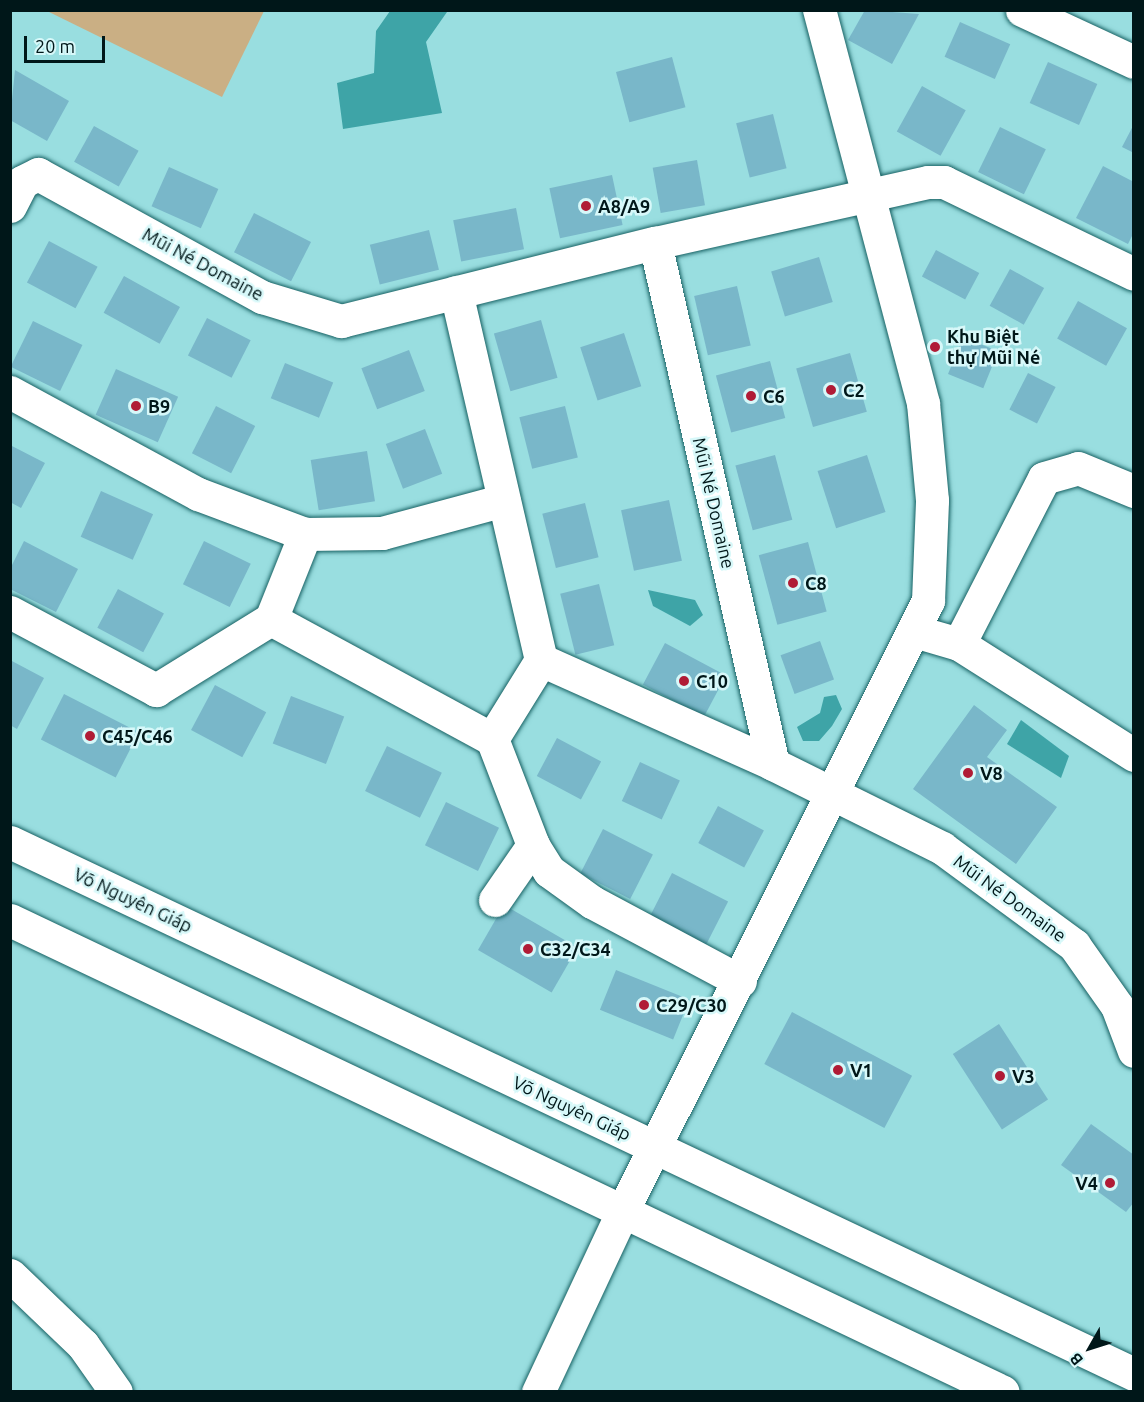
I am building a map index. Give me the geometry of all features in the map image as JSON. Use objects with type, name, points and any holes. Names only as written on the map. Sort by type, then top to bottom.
[{"type":"street","points":[[538,1392],[624,1208],[834,798],[928,601],[932,500],[923,403],[865,197],[819,10]]},
{"type":"street","points":[[1022,10],[1134,62]]},
{"type":"street","name":"Mũi Né Domaine","points":[[10,206],[22,182],[39,174],[262,297],[341,321],[655,243],[944,182],[1134,274]]},
{"type":"street","name":"Mũi Né Domaine","points":[[655,243],[773,764]]},
{"type":"street","points":[[456,292],[542,660],[492,739]]},
{"type":"street","points":[[10,392],[198,494],[304,534],[382,533],[504,500]]},
{"type":"street","points":[[958,644],[1044,478],[1078,468],[1134,490]]},
{"type":"street","points":[[10,612],[156,690],[271,619],[304,534]]},
{"type":"street","points":[[271,619],[492,739],[533,845],[549,871],[592,902],[740,981]]},
{"type":"street","points":[[914,631],[958,644],[1134,755]]},
{"type":"street","name":"Mũi Né Domaine","points":[[542,660],[773,764],[834,798],[942,848],[1074,945],[1118,1006],[1134,1052]]},
{"type":"street","name":"Võ Nguyên Giáp","points":[[10,842],[1134,1374]]},
{"type":"street","points":[[495,900],[533,845]]},
{"type":"street","points":[[10,920],[624,1208],[1003,1392]]},
{"type":"street","points":[[10,1275],[83,1345],[117,1392]]},
{"type":"shaded area","points":[[47,11],[264,11],[222,97]]},
{"type":"water","points":[[390,11],[447,12],[426,42],[442,113],[343,129],[337,83],[374,73],[376,31]]},
{"type":"water","points":[[648,590],[695,600],[703,615],[690,626],[653,606]]},
{"type":"water","points":[[836,695],[842,709],[832,726],[819,741],[803,741],[797,727],[820,713],[824,697]]},
{"type":"water","points":[[1021,720],[1069,756],[1061,778],[1007,744]]},
{"type":"building","points":[[865,10],[919,14],[892,64],[848,40]]},
{"type":"building","points":[[960,22],[1010,44],[995,79],[945,57]]},
{"type":"building","points":[[672,57],[685,107],[629,122],[616,72]]},
{"type":"building","points":[[1048,62],[1097,84],[1079,125],[1030,103]]},
{"type":"building","points":[[15,70],[69,101],[47,141],[10,120]]},
{"type":"building","points":[[922,86],[966,110],[941,156],[897,131]]},
{"type":"building","points":[[773,114],[787,168],[750,178],[736,123]]},
{"type":"building","points":[[1134,124],[1134,153],[1122,147]]},
{"type":"building","points":[[94,126],[139,151],[119,187],[74,162]]},
{"type":"building","points":[[1000,127],[1046,149],[1024,194],[978,172]]},
{"type":"building","points":[[697,160],[705,205],[661,213],[653,168]]},
{"type":"building","points":[[1103,166],[1134,182],[1134,232],[1128,244],[1076,218]]},
{"type":"building","points":[[169,167],[218,189],[201,228],[152,206]]},
{"type":"building","name":"A8/A9","points":[[612,175],[623,225],[560,238],[549,188]]},
{"type":"building","points":[[516,208],[524,249],[461,261],[453,220]]},
{"type":"building","points":[[254,213],[311,242],[291,281],[234,252]]},
{"type":"building","points":[[429,230],[439,270],[380,285],[370,245]]},
{"type":"building","points":[[49,241],[98,267],[75,308],[27,282]]},
{"type":"building","points":[[936,250],[979,273],[965,299],[922,276]]},
{"type":"building","points":[[819,257],[833,302],[785,317],[771,272]]},
{"type":"building","points":[[1010,269],[1044,288],[1024,325],[990,306]]},
{"type":"building","points":[[124,276],[180,307],[160,344],[104,313]]},
{"type":"building","points":[[737,286],[751,345],[708,355],[694,296]]},
{"type":"building","points":[[1078,301],[1127,328],[1106,366],[1057,339]]},
{"type":"building","points":[[207,318],[251,340],[232,378],[188,355]]},
{"type":"building","points":[[541,320],[558,378],[510,391],[494,334]]},
{"type":"building","points":[[33,321],[82,345],[60,391],[11,367]]},
{"type":"building","points":[[624,333],[641,386],[598,400],[580,347]]},
{"type":"building","points":[[963,337],[998,351],[983,388],[948,374]]},
{"type":"building","points":[[409,350],[425,391],[377,409],[361,368]]},
{"type":"building","name":"C2","points":[[850,353],[867,412],[813,427],[796,368]]},
{"type":"building","name":"C6","points":[[770,361],[785,418],[731,432],[716,375]]},
{"type":"building","points":[[285,363],[333,382],[319,418],[271,398]]},
{"type":"building","name":"B9","points":[[116,369],[178,397],[158,442],[96,415]]},
{"type":"building","points":[[1028,373],[1056,387],[1037,424],[1009,410]]},
{"type":"building","points":[[216,406],[255,426],[231,473],[192,453]]},
{"type":"building","points":[[565,406],[578,457],[532,469],[519,417]]},
{"type":"building","points":[[425,429],[442,474],[403,489],[386,444]]},
{"type":"building","points":[[10,445],[45,463],[21,508],[10,502]]},
{"type":"building","points":[[367,451],[375,501],[319,510],[311,460]]},
{"type":"building","points":[[775,455],[792,520],[753,530],[735,466]]},
{"type":"building","points":[[867,455],[886,512],[836,528],[818,471]]},
{"type":"building","points":[[101,491],[153,514],[133,560],[81,537]]},
{"type":"building","points":[[669,500],[682,561],[634,571],[621,510]]},
{"type":"building","points":[[585,503],[599,557],[556,568],[542,514]]},
{"type":"building","points":[[24,541],[78,569],[56,612],[10,589],[10,569]]},
{"type":"building","points":[[204,541],[251,564],[230,607],[183,584]]},
{"type":"building","name":"C8","points":[[808,542],[827,612],[777,625],[759,555]]},
{"type":"building","points":[[599,584],[614,645],[575,655],[560,594]]},
{"type":"building","points":[[118,589],[164,613],[143,652],[97,628]]},
{"type":"building","points":[[820,641],[834,680],[795,694],[781,655]]},
{"type":"building","name":"C10","points":[[665,643],[726,675],[704,717],[643,684]]},
{"type":"building","points":[[10,660],[44,678],[17,729],[10,725]]},
{"type":"building","points":[[215,685],[266,712],[242,757],[191,730]]},
{"type":"building","name":"C45/C46","points":[[64,694],[139,732],[116,778],[41,739]]},
{"type":"building","points":[[291,696],[344,716],[326,764],[273,744]]},
{"type":"building","name":"V8","points":[[974,705],[1007,730],[987,757],[1057,807],[1016,864],[913,789]]},
{"type":"building","points":[[557,738],[601,761],[581,799],[537,776]]},
{"type":"building","points":[[387,746],[442,773],[420,818],[365,791]]},
{"type":"building","points":[[640,762],[680,781],[662,820],[622,801]]},
{"type":"building","points":[[446,802],[499,828],[478,871],[425,845]]},
{"type":"building","points":[[718,806],[764,830],[744,867],[698,843]]},
{"type":"building","points":[[603,829],[653,854],[630,899],[580,874]]},
{"type":"building","points":[[672,873],[728,902],[706,944],[650,916]]},
{"type":"building","name":"C32/C34","points":[[504,905],[578,948],[552,993],[478,950]]},
{"type":"building","name":"C29/C30","points":[[616,970],[689,1000],[673,1039],[600,1010]]},
{"type":"building","name":"V1","points":[[792,1012],[912,1076],[884,1128],[764,1064]]},
{"type":"building","name":"V3","points":[[999,1024],[1048,1099],[1002,1129],[953,1054]]},
{"type":"building","name":"V4","points":[[1091,1124],[1134,1155],[1134,1202],[1126,1212],[1061,1165]]},
{"type":"place","name":"A8/A9","points":[[586,206]]},
{"type":"place","name":"Khu Biệt thự Mũi Né","points":[[935,347]]},
{"type":"place","name":"C2","points":[[831,390]]},
{"type":"place","name":"C6","points":[[751,396]]},
{"type":"place","name":"B9","points":[[136,406]]},
{"type":"place","name":"C8","points":[[793,583]]},
{"type":"place","name":"C10","points":[[684,681]]},
{"type":"place","name":"C45/C46","points":[[90,736]]},
{"type":"place","name":"V8","points":[[968,773]]},
{"type":"place","name":"C32/C34","points":[[528,949]]},
{"type":"place","name":"C29/C30","points":[[644,1005]]},
{"type":"place","name":"V1","points":[[838,1070]]},
{"type":"place","name":"V3","points":[[1000,1076]]},
{"type":"place","name":"V4","points":[[1110,1183]]}]
